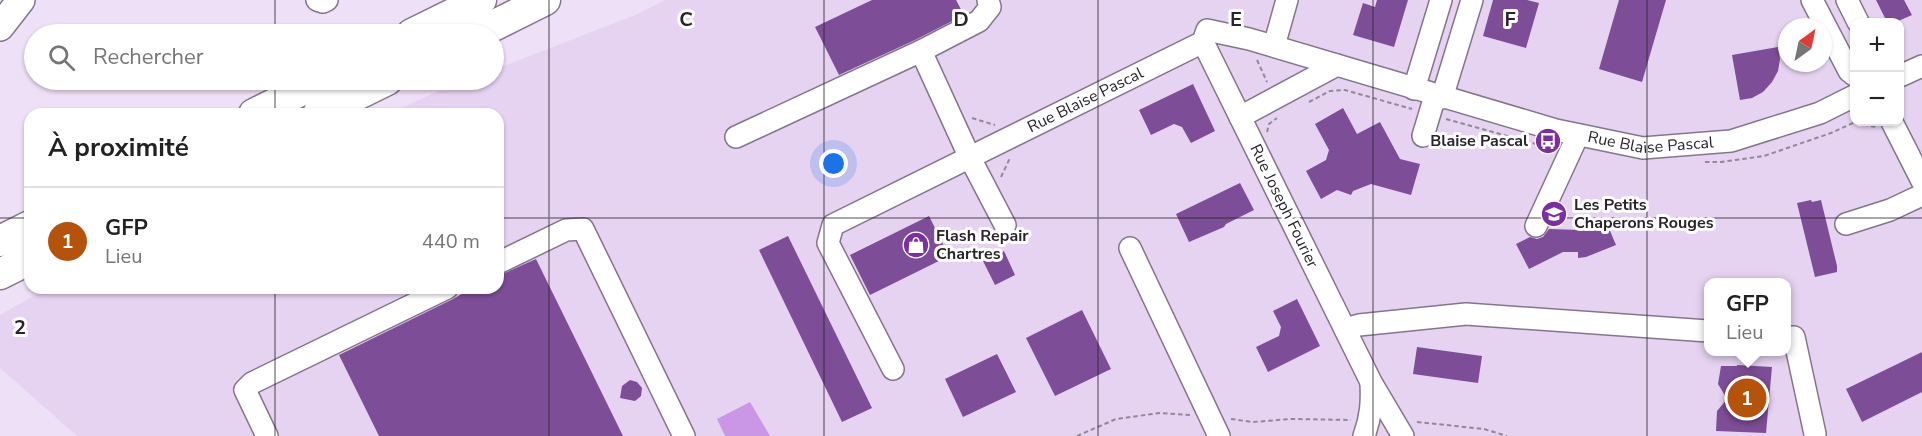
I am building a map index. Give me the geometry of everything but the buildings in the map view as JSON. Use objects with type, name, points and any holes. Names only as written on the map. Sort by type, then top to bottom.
[{"type":"highway","points":[[432,24],[481,0]]},
{"type":"highway","points":[[497,24],[545,0]]},
{"type":"highway","points":[[266,108],[302,90]]},
{"type":"highway","points":[[330,108],[367,90]]},
{"type":"highway","points":[[0,242],[24,229]]},
{"type":"highway","points":[[0,274],[24,262]]},
{"type":"main road","points":[[0,27],[21,0]]},
{"type":"street","points":[[317,0],[322,3],[327,0]]},
{"type":"street","points":[[736,137],[980,21],[990,7],[988,0]]},
{"type":"street","points":[[1274,46],[1287,0]]},
{"type":"street","points":[[1414,89],[1441,0]]},
{"type":"street","points":[[1423,136],[1472,0]]},
{"type":"street","points":[[1812,0],[1850,72]]},
{"type":"street","points":[[1847,0],[1856,18]]},
{"type":"street","name":"Rue Blaise Pascal","points":[[893,369],[828,243],[833,225],[970,158],[1205,36],[1249,39],[1414,89],[1436,102],[1643,148],[1731,141],[1820,113],[1850,98]]},
{"type":"street","name":"Rue Joseph Fourier","points":[[1205,36],[1240,117],[1371,382],[1399,428]]},
{"type":"street","points":[[921,51],[970,158],[1005,225]]},
{"type":"street","points":[[1240,117],[1337,65]]},
{"type":"street","points":[[1904,74],[1922,66]]},
{"type":"street","points":[[1885,126],[1922,181]]},
{"type":"street","points":[[1536,226],[1578,135]]},
{"type":"street","points":[[1845,224],[1890,210],[1922,195]]},
{"type":"street","points":[[504,260],[566,230],[583,229],[684,436]]},
{"type":"street","points":[[1130,248],[1219,436]]},
{"type":"street","points":[[267,436],[245,390],[252,383],[435,294]]},
{"type":"street","points":[[1345,329],[1466,314],[1704,331]]},
{"type":"street","points":[[1791,337],[1794,337],[1815,434]]},
{"type":"street","name":"Rue Joseph Fourier","points":[[1367,428],[1372,405],[1371,382]]},
{"type":"path","points":[[1301,105],[1330,91],[1345,90],[1436,102],[1537,144]]},
{"type":"path","points":[[1266,137],[1269,124],[1282,115]]},
{"type":"path","points":[[954,122],[966,116],[998,125]]},
{"type":"path","points":[[1698,162],[1721,162],[1764,156],[1832,133],[1850,124]]},
{"type":"path","points":[[1077,436],[1116,419],[1160,412],[1253,422],[1291,419],[1367,428]]},
{"type":"path","points":[[1399,428],[1484,429],[1507,436]]},
{"type":"path","points":[[1483,436],[1484,429]]},
{"type":"shaded area","points":[[665,0],[1922,0],[1922,436],[77,436],[0,368],[0,315],[37,294],[504,294],[504,108],[402,108],[441,90],[504,90],[504,66],[635,15]]},
{"type":"shaded area","points":[[750,402],[770,436],[725,436],[717,419]]},
{"type":"place","name":"Blaise Pascal","points":[[1548,141]]},
{"type":"place","name":"Les Petits Chaperons Rouges","points":[[1554,214]]},
{"type":"place","name":"Flash Repair Chartres","points":[[916,245]]},
{"type":"place","name":"GFP","points":[[1747,398]]}]
